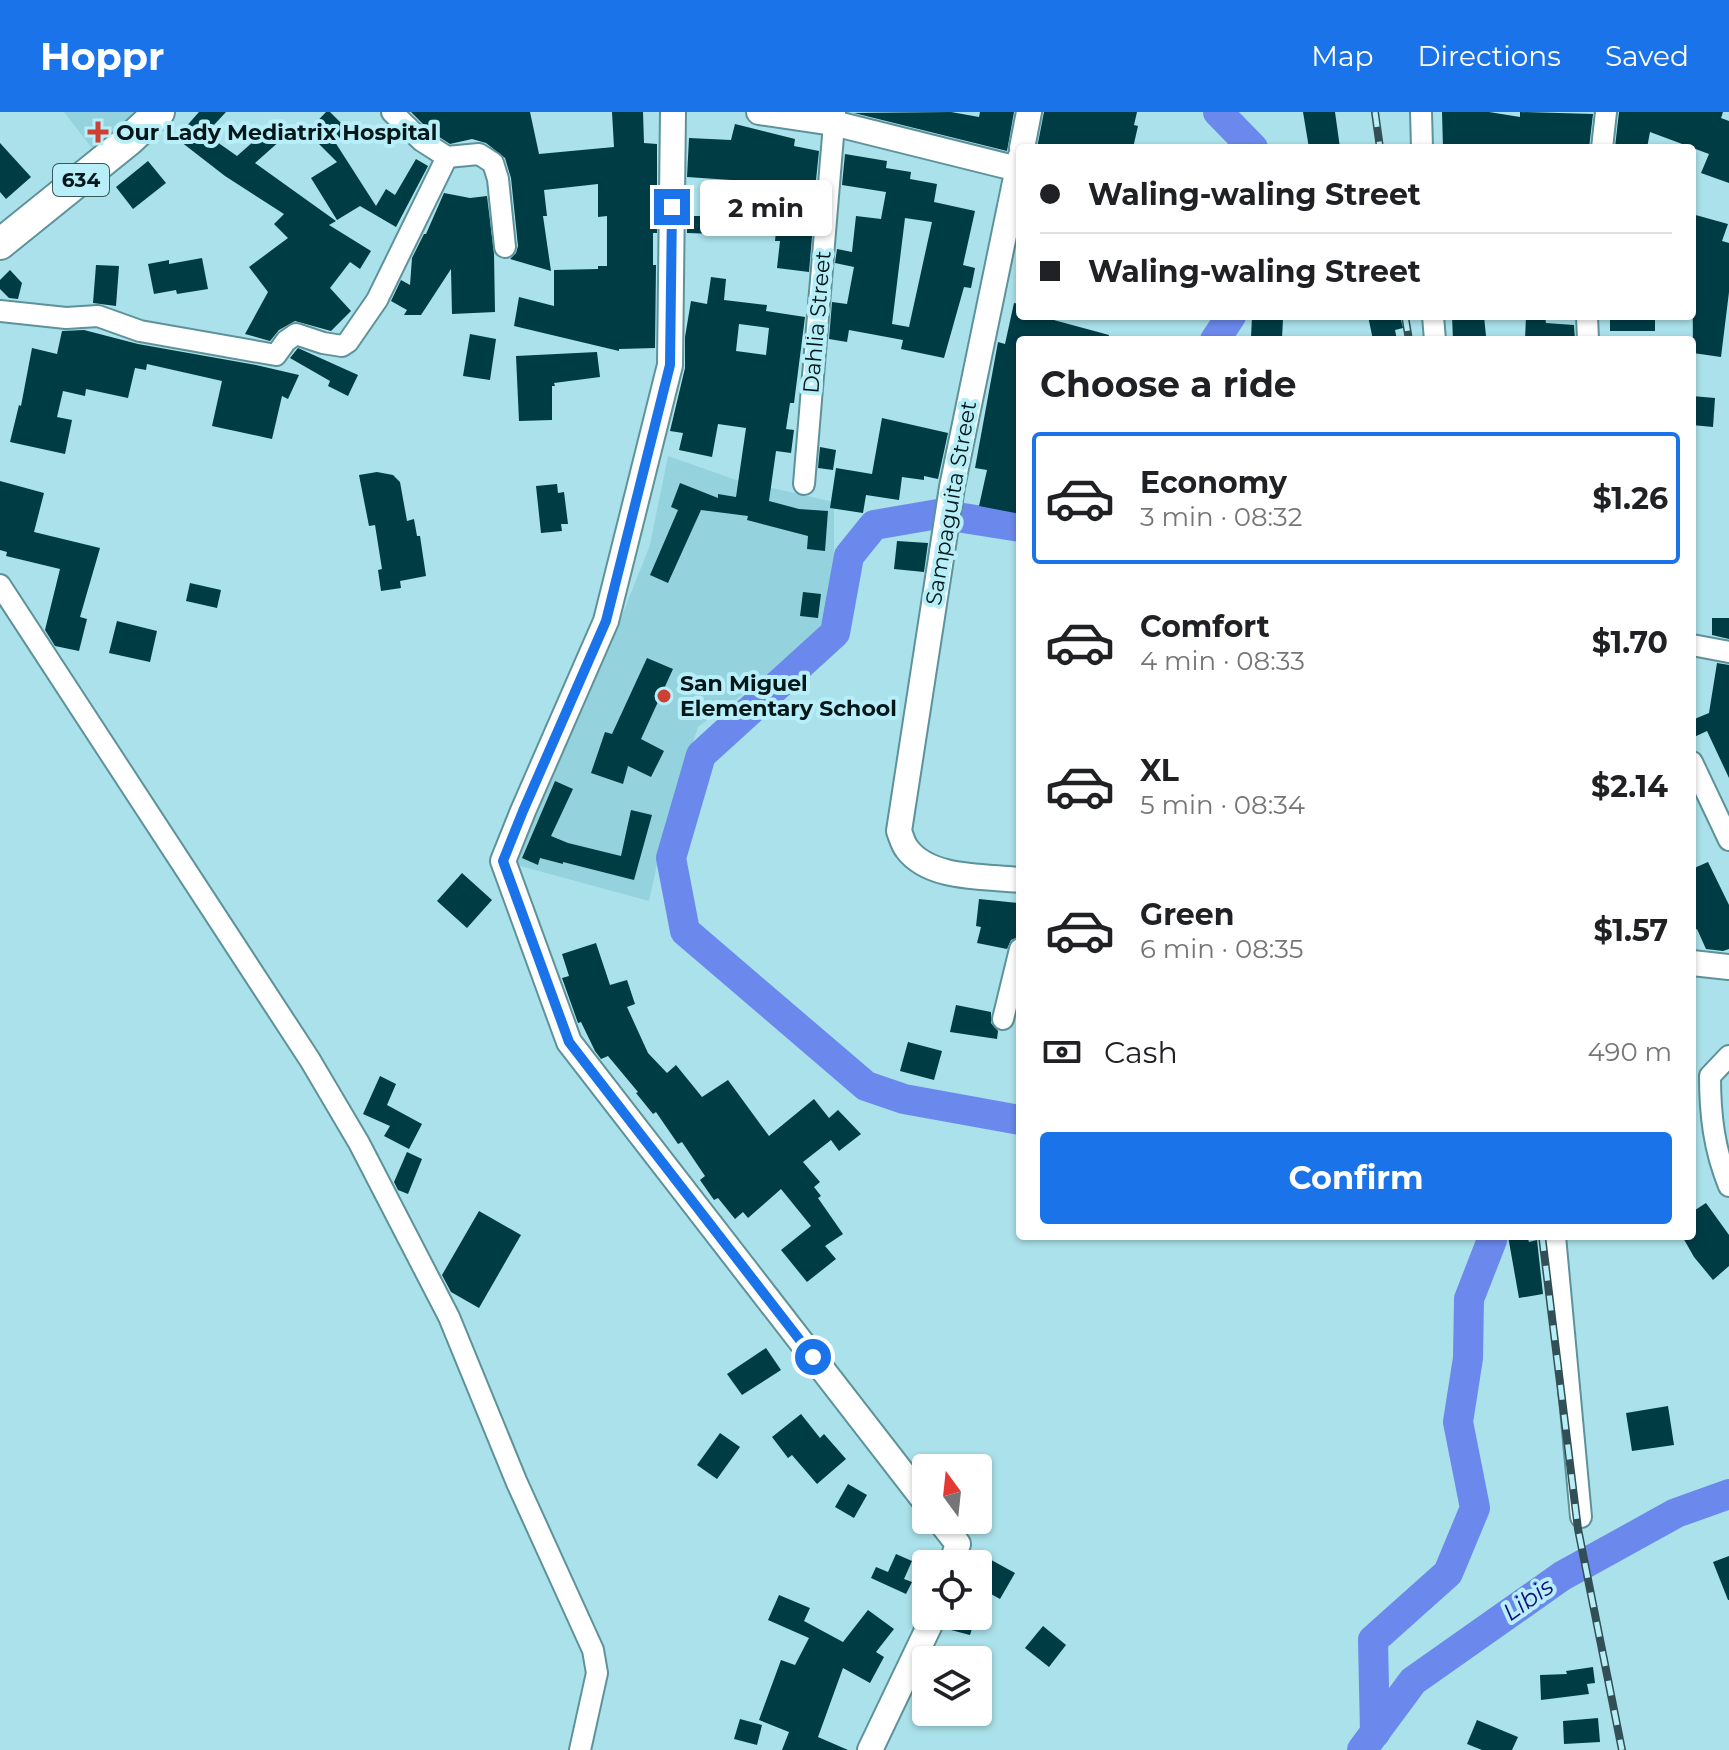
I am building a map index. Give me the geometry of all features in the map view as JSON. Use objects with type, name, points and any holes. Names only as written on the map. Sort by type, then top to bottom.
[{"type":"main road","name":"634","points":[[0,244],[159,112]]},
{"type":"street","points":[[392,112],[422,141],[447,157],[479,154],[493,163],[498,179],[505,247]]},
{"type":"street","points":[[673,112],[670,365],[606,621],[503,861],[569,1042],[912,1485]]},
{"type":"street","points":[[759,112],[834,117],[1016,157]]},
{"type":"street","name":"Sampaguita Street","points":[[1023,144],[1029,112]]},
{"type":"street","points":[[1421,112],[1422,144]]},
{"type":"street","points":[[1602,144],[1606,112]]},
{"type":"street","name":"Dahlia Street","points":[[804,484],[834,117]]},
{"type":"street","points":[[0,311],[66,318],[98,316],[140,331],[276,355],[286,341],[296,334],[342,346],[377,300],[447,157]]},
{"type":"street","name":"Sampaguita Street","points":[[1016,178],[947,514],[899,831],[907,849],[924,863],[949,872],[1016,880]]},
{"type":"street","points":[[0,585],[310,1060],[359,1143],[449,1317],[517,1483],[593,1650],[597,1673],[580,1750]]},
{"type":"street","points":[[1696,646],[1729,652]]},
{"type":"street","points":[[1696,770],[1729,840]]},
{"type":"street","points":[[1696,963],[1729,967]]},
{"type":"street","points":[[1003,1019],[1016,965]]},
{"type":"street","points":[[1696,1085],[1729,1056]]},
{"type":"street","points":[[1710,1076],[1710,1114],[1716,1148],[1729,1186]]},
{"type":"street","points":[[1555,1240],[1581,1517]]},
{"type":"street","points":[[870,1750],[927,1630]]},
{"type":"shaded area","name":"Our Lady Mediatrix Hospital","points":[[64,112],[136,112],[95,152]]},
{"type":"shaded area","name":"San Miguel Elementary School","points":[[668,456],[736,480],[834,502],[834,585],[818,634],[781,666],[698,727],[668,815],[649,901],[513,864],[608,651],[650,545]]},
{"type":"building","points":[[199,112],[226,112],[213,126],[217,130],[210,137],[237,156],[278,120],[290,132],[255,163],[336,221],[329,225],[371,251],[360,269],[350,262],[330,288],[351,311],[331,331],[295,321],[279,330],[270,341],[245,334],[268,292],[249,267],[288,238],[274,224],[284,214],[225,176],[176,138]]},
{"type":"building","points":[[326,112],[330,112],[348,130],[335,142],[376,206],[386,189],[395,195],[416,159],[428,166],[396,227],[360,206],[337,220],[311,178],[337,162],[307,132]]},
{"type":"building","points":[[411,112],[530,112],[539,154],[614,147],[612,112],[643,112],[644,143],[657,144],[657,233],[653,233],[653,265],[656,265],[655,348],[619,351],[514,326],[519,297],[554,306],[554,270],[607,266],[607,216],[598,217],[598,184],[544,190],[547,216],[543,216],[551,271],[510,259],[518,246],[511,178],[505,158],[486,143],[472,139],[450,144],[430,131]]},
{"type":"building","points":[[951,112],[979,117],[980,112],[1014,112],[1007,151],[854,113]]},
{"type":"building","points":[[1044,112],[1137,112],[1134,144],[1038,144]]},
{"type":"building","points":[[1303,112],[1335,112],[1339,144],[1308,144]]},
{"type":"building","points":[[1442,112],[1489,112],[1520,117],[1520,112],[1593,114],[1589,144],[1443,144]]},
{"type":"building","points":[[1619,112],[1723,112],[1721,118],[1729,121],[1729,183],[1701,173],[1709,154],[1696,149],[1696,144],[1682,144],[1650,132],[1648,144],[1615,144]]},
{"type":"building","points":[[735,124],[795,139],[794,146],[819,151],[807,224],[813,225],[809,272],[777,268],[780,241],[775,241],[776,231],[749,228],[749,235],[716,231],[716,234],[687,233],[687,216],[727,216],[731,180],[687,177],[689,138],[731,140]]},
{"type":"building","points":[[0,143],[31,177],[6,199],[0,192]]},
{"type":"building","points":[[845,154],[887,161],[886,168],[911,172],[910,179],[937,184],[934,202],[975,211],[963,265],[975,268],[971,288],[964,287],[944,358],[901,349],[903,340],[849,330],[847,342],[829,339],[832,302],[847,304],[854,267],[835,263],[837,249],[852,252],[856,216],[881,219],[886,192],[842,185]],"holes":[[[905,218],[932,222],[909,327],[892,324]]]},
{"type":"building","points":[[148,161],[166,183],[133,209],[116,187]]},
{"type":"building","points":[[444,193],[470,198],[487,196],[494,254],[495,312],[452,314],[451,269],[421,315],[404,315],[407,310],[391,301],[401,280],[410,285],[412,258]]},
{"type":"building","points":[[1696,215],[1728,224],[1722,241],[1729,243],[1729,292],[1721,357],[1696,353],[1696,336],[1693,336],[1693,320],[1696,320]]},
{"type":"building","points":[[202,258],[208,289],[154,294],[148,264]]},
{"type":"building","points":[[96,265],[119,266],[116,306],[93,303]]},
{"type":"building","points":[[10,270],[22,283],[18,299],[9,298],[0,289],[0,280]]},
{"type":"building","points":[[711,277],[726,279],[724,300],[767,305],[766,311],[805,317],[794,403],[790,403],[786,429],[794,430],[791,453],[776,451],[769,501],[799,509],[828,511],[825,551],[807,549],[808,536],[747,520],[748,516],[701,510],[668,583],[650,575],[678,510],[671,507],[680,483],[718,498],[718,494],[736,497],[746,428],[718,424],[712,457],[679,450],[683,433],[670,431],[685,368],[685,337],[691,301],[707,304]],"holes":[[[739,324],[769,328],[766,355],[736,351]]]},
{"type":"building","points":[[1014,303],[1016,320],[1054,320],[1109,335],[1016,336],[1016,513],[979,506],[987,470],[975,468],[998,342],[1005,344]]},
{"type":"building","points":[[1252,320],[1283,320],[1282,336],[1251,336]]},
{"type":"building","points":[[1369,320],[1401,320],[1403,328],[1395,330],[1396,336],[1372,336]]},
{"type":"building","points":[[1452,320],[1484,320],[1486,336],[1453,336]]},
{"type":"building","points":[[1526,320],[1574,325],[1575,336],[1525,336]]},
{"type":"building","points":[[1610,320],[1655,320],[1655,331],[1610,331]]},
{"type":"building","points":[[84,330],[138,344],[299,375],[288,399],[282,396],[272,439],[212,426],[222,381],[147,364],[146,370],[135,368],[128,398],[86,389],[85,396],[63,391],[57,417],[72,420],[65,454],[10,442],[21,406],[32,348],[57,354],[62,331]]},
{"type":"building","points":[[470,334],[496,339],[490,380],[463,376]]},
{"type":"building","points":[[298,348],[358,375],[348,396],[328,386],[330,381],[290,358]]},
{"type":"building","points":[[597,352],[600,377],[554,383],[555,386],[552,386],[552,420],[519,421],[516,356]]},
{"type":"building","points":[[1696,396],[1715,398],[1713,427],[1696,425]]},
{"type":"building","points":[[882,418],[948,433],[938,479],[902,477],[899,500],[866,495],[863,513],[830,508],[836,468],[872,474]]},
{"type":"building","points":[[820,447],[836,450],[833,470],[818,468]]},
{"type":"building","points":[[377,472],[393,475],[400,482],[407,521],[414,519],[417,536],[420,536],[426,576],[400,581],[401,588],[381,591],[378,570],[382,569],[375,525],[369,526],[359,475]]},
{"type":"building","points":[[0,481],[44,493],[34,532],[100,548],[80,617],[87,619],[79,651],[55,646],[45,630],[60,569],[6,556],[7,552],[0,550]]},
{"type":"building","points":[[557,484],[558,493],[564,492],[568,524],[561,524],[562,531],[541,533],[536,486]]},
{"type":"building","points":[[897,541],[928,543],[924,572],[894,569]]},
{"type":"building","points":[[190,583],[221,590],[217,608],[186,601]]},
{"type":"building","points":[[803,592],[821,594],[818,618],[800,616]]},
{"type":"building","points":[[1712,618],[1729,618],[1729,639],[1712,635]]},
{"type":"building","points":[[117,621],[157,631],[150,662],[109,653]]},
{"type":"building","points":[[647,658],[673,669],[641,739],[664,751],[651,777],[628,766],[623,784],[591,773],[605,732],[612,734]]},
{"type":"building","points":[[1717,663],[1729,665],[1729,778],[1707,731],[1696,736],[1696,718],[1709,713]]},
{"type":"building","points":[[555,781],[573,789],[551,836],[568,843],[621,856],[631,810],[652,815],[634,880],[563,862],[540,858],[538,865],[522,858]]},
{"type":"building","points":[[1708,862],[1729,905],[1729,949],[1706,949],[1696,929],[1696,867]]},
{"type":"building","points":[[462,873],[492,900],[467,928],[437,901]]},
{"type":"building","points":[[979,899],[1016,903],[1016,938],[1011,940],[1007,949],[977,943],[981,927],[976,926]]},
{"type":"building","points":[[596,943],[610,985],[627,980],[635,1004],[627,1007],[648,1053],[667,1073],[676,1065],[702,1097],[728,1080],[769,1136],[814,1099],[829,1118],[838,1110],[861,1134],[839,1151],[831,1140],[803,1162],[820,1182],[814,1187],[821,1196],[818,1198],[843,1234],[825,1246],[836,1259],[807,1282],[781,1250],[811,1226],[781,1189],[748,1218],[743,1212],[735,1219],[718,1198],[714,1200],[700,1180],[705,1176],[682,1142],[678,1144],[656,1112],[653,1114],[608,1056],[601,1059],[595,1051],[581,1022],[578,1023],[562,978],[569,976],[562,954]]},
{"type":"building","points":[[956,1005],[991,1012],[991,1023],[998,1031],[997,1039],[950,1032]]},
{"type":"building","points":[[908,1042],[942,1051],[934,1080],[900,1071]]},
{"type":"building","points":[[380,1076],[396,1084],[387,1105],[422,1124],[409,1149],[384,1136],[390,1126],[363,1114]]},
{"type":"building","points":[[407,1152],[422,1159],[408,1194],[398,1190],[394,1182]]},
{"type":"building","points":[[1706,1203],[1729,1235],[1729,1266],[1713,1280],[1684,1240],[1696,1240],[1696,1209]]},
{"type":"building","points":[[479,1211],[521,1235],[479,1308],[451,1292],[442,1275]]},
{"type":"building","points":[[1509,1240],[1537,1240],[1543,1294],[1519,1298]]},
{"type":"building","points":[[766,1348],[781,1370],[742,1395],[727,1374]]},
{"type":"building","points":[[1668,1406],[1674,1445],[1632,1451],[1626,1413]]},
{"type":"building","points":[[801,1414],[820,1438],[824,1434],[846,1459],[817,1484],[792,1455],[788,1458],[772,1437]]},
{"type":"building","points":[[720,1433],[740,1447],[717,1479],[697,1465]]},
{"type":"building","points":[[848,1484],[867,1495],[854,1518],[835,1507]]},
{"type":"building","points":[[896,1554],[912,1561],[904,1579],[912,1582],[906,1594],[871,1578],[876,1567],[888,1572]]},
{"type":"building","points":[[1729,1556],[1729,1600],[1728,1600],[1713,1562]]},
{"type":"building","points":[[992,1560],[1015,1573],[1000,1599],[992,1595]]},
{"type":"building","points":[[779,1595],[810,1608],[804,1621],[843,1642],[868,1610],[894,1629],[876,1652],[884,1657],[870,1683],[843,1668],[818,1737],[848,1750],[782,1750],[789,1732],[759,1720],[781,1660],[795,1665],[809,1638],[768,1620]]},
{"type":"building","points":[[1043,1626],[1066,1645],[1049,1667],[1025,1648]]},
{"type":"building","points":[[951,1630],[972,1630],[970,1635]]},
{"type":"building","points":[[1593,1667],[1595,1683],[1587,1684],[1589,1694],[1541,1700],[1540,1675],[1567,1674],[1566,1671]]},
{"type":"building","points":[[1598,1718],[1600,1742],[1564,1744],[1563,1721]]},
{"type":"building","points":[[740,1719],[762,1725],[757,1745],[734,1739]]},
{"type":"building","points":[[1477,1720],[1518,1737],[1512,1750],[1482,1750],[1467,1744]]},
{"type":"waterway","points":[[1218,112],[1249,144]]},
{"type":"waterway","points":[[1218,336],[1228,320]]},
{"type":"waterway","points":[[1016,526],[938,514],[874,525],[849,556],[835,633],[701,755],[671,858],[685,931],[866,1086],[904,1099],[1016,1119]]},
{"type":"waterway","points":[[1375,1733],[1373,1640],[1448,1573],[1475,1508],[1458,1422],[1468,1358],[1469,1299],[1492,1240]]},
{"type":"waterway","name":"Libis","points":[[1362,1750],[1413,1681],[1562,1576],[1676,1513],[1729,1494]]},
{"type":"railway","points":[[1375,112],[1379,144]]},
{"type":"railway","points":[[1406,320],[1408,336]]},
{"type":"railway","points":[[1542,1240],[1578,1529],[1622,1750]]},
{"type":"place","name":"Our Lady Mediatrix Hospital","points":[[98,132]]},
{"type":"place","name":"San Miguel Elementary School","points":[[664,696]]},
{"type":"route","points":[[672,207],[670,365],[606,621],[503,861],[569,1042],[813,1357]]}]
